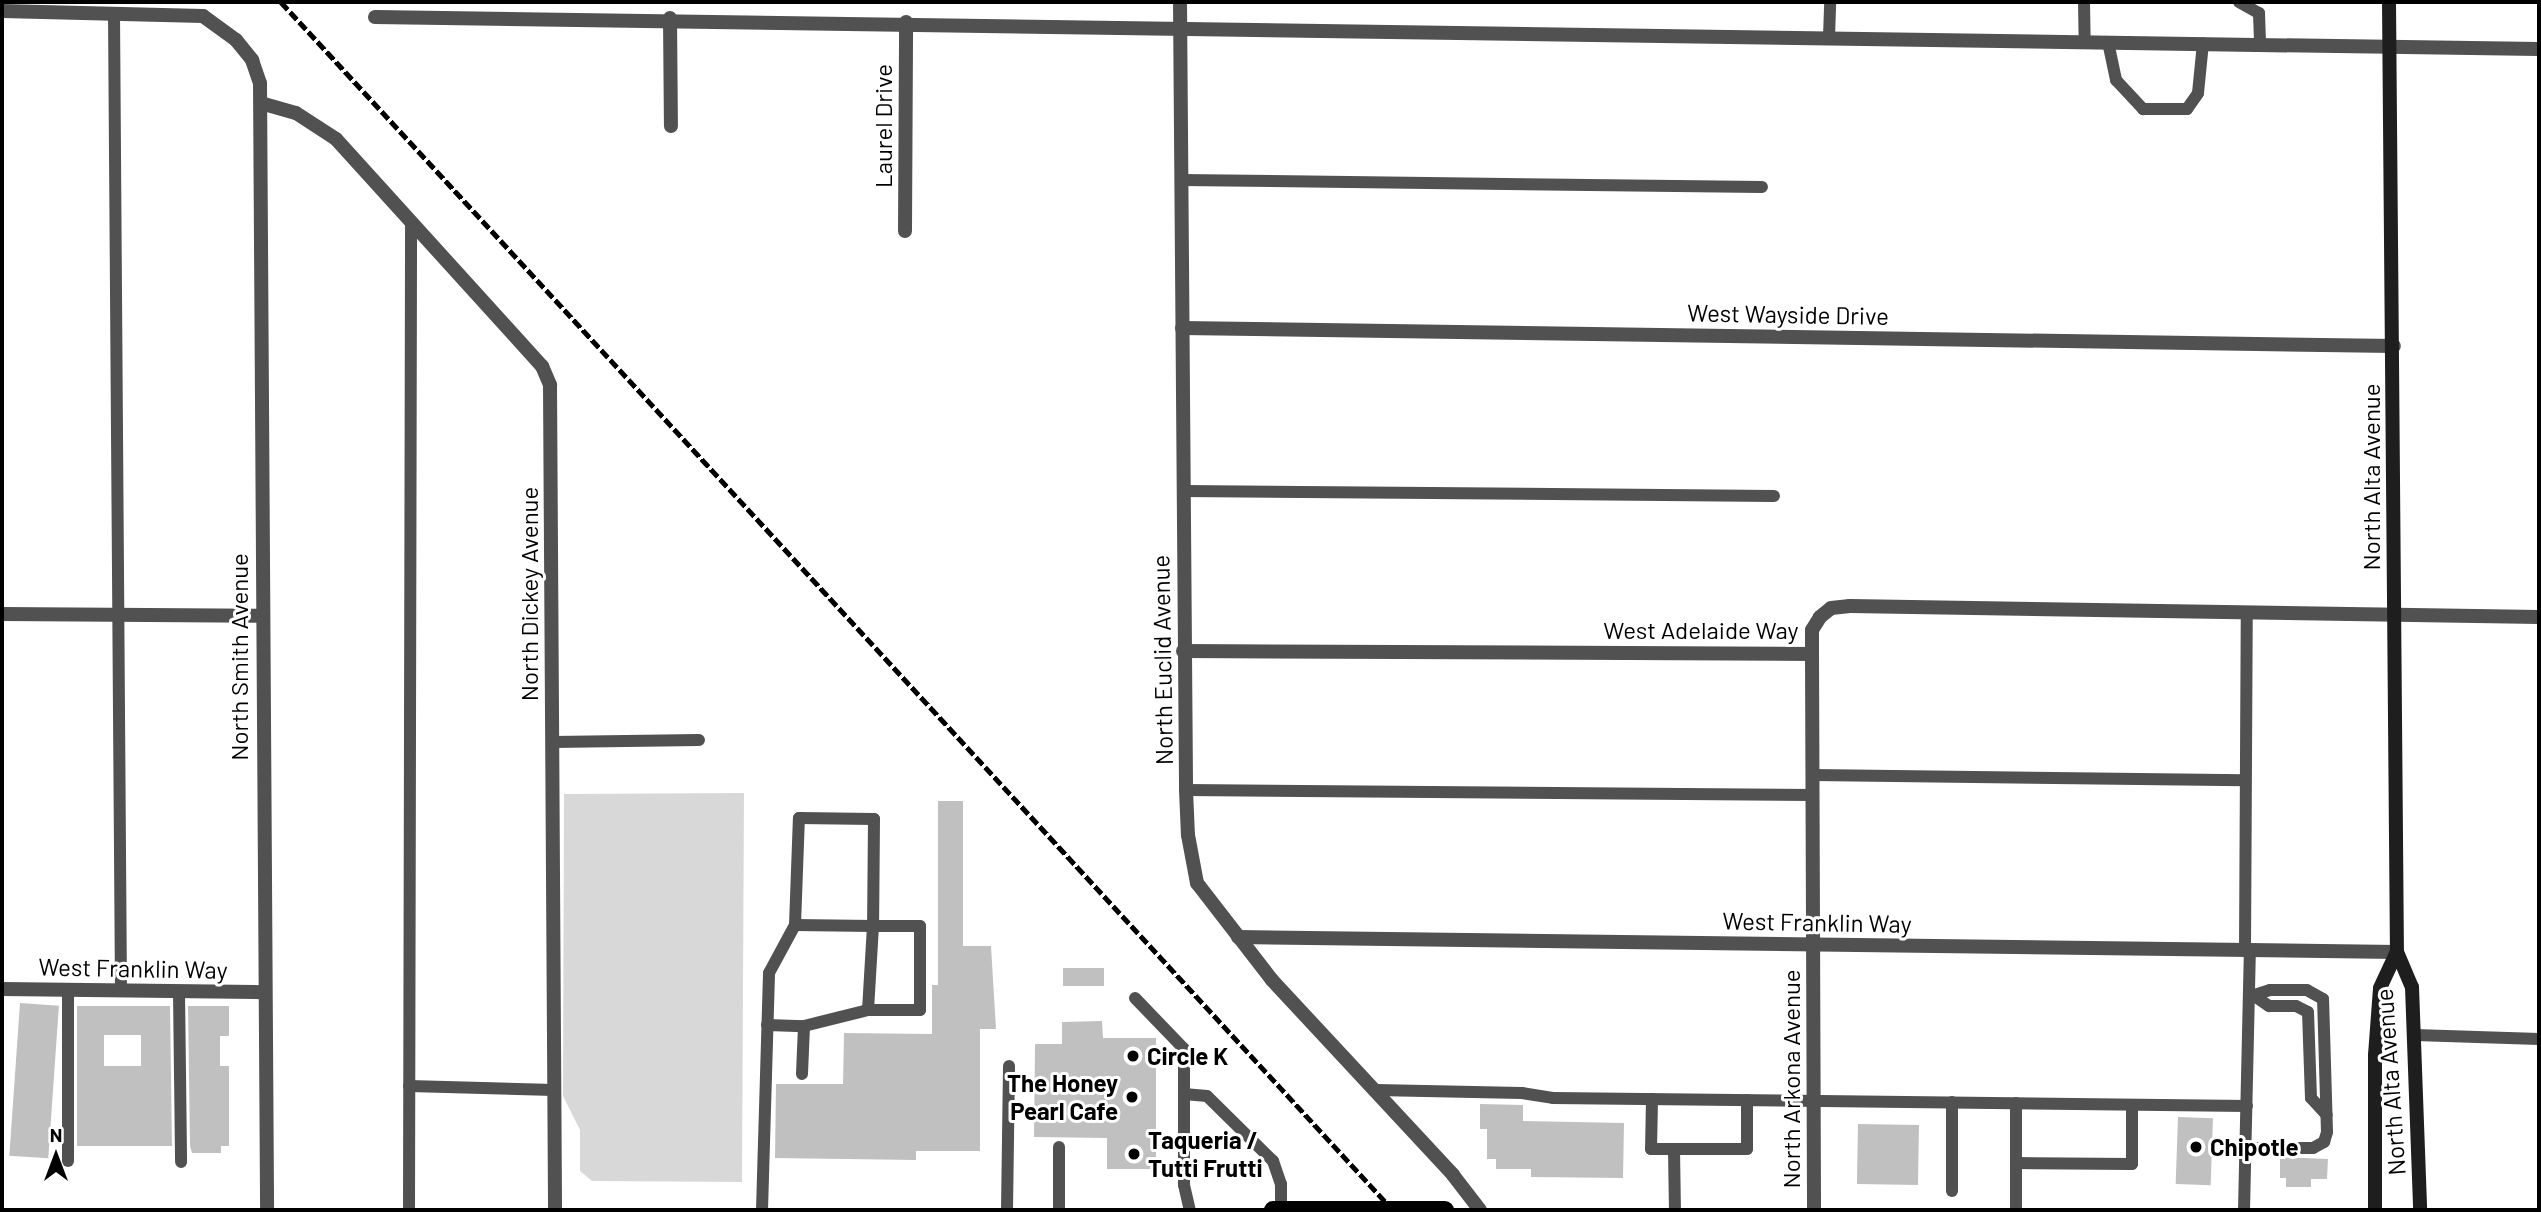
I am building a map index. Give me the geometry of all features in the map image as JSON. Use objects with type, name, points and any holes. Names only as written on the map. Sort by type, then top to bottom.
[{"type":"main road","name":"North Alta Avenue","points":[[2375,1210],[2379,999],[2397,952],[2394,346],[2389,2]]},
{"type":"main road","name":"North Alta Avenue","points":[[2397,952],[2412,987],[2420,1210]]},
{"type":"main road","points":[[1273,1210],[1446,1210]]},
{"type":"street","name":"North Euclid Avenue","points":[[1180,2],[1186,790],[1188,835],[1197,883],[1238,937],[1480,1210]]},
{"type":"street","name":"North Smith Avenue","points":[[2,11],[187,13],[219,24],[252,60],[264,104],[261,616],[267,1210]]},
{"type":"street","points":[[374,17],[670,18],[2539,48]]},
{"type":"street","points":[[670,18],[671,126]]},
{"type":"street","name":"Laurel Drive","points":[[905,231],[906,22]]},
{"type":"street","name":"North Dickey Avenue","points":[[264,104],[296,113],[336,139],[542,366],[550,385],[555,1210]]},
{"type":"street","name":"West Wayside Drive","points":[[1182,328],[2394,346]]},
{"type":"street","name":"West Adelaide Way","points":[[1184,651],[1812,654],[1812,630],[1820,617],[1830,608],[1850,606],[2395,617],[2539,617]]},
{"type":"street","points":[[2,614],[261,616]]},
{"type":"street","name":"North Arkona Avenue","points":[[1812,654],[1814,1210]]},
{"type":"street","name":"West Franklin Way","points":[[1238,937],[2397,952]]},
{"type":"street","name":"West Franklin Way","points":[[2,989],[264,992]]},
{"type":"lane","points":[[1829,37],[1830,2]]},
{"type":"lane","points":[[2084,2],[2085,41]]},
{"type":"lane","points":[[2239,2],[2259,13],[2260,43]]},
{"type":"lane","points":[[114,13],[116,615],[121,991]]},
{"type":"lane","points":[[2108,42],[2116,80],[2143,108],[2187,109],[2198,93],[2203,43]]},
{"type":"lane","points":[[1181,180],[1762,187]]},
{"type":"lane","points":[[409,1210],[411,223]]},
{"type":"lane","points":[[1183,491],[1774,496]]},
{"type":"lane","points":[[2244,1210],[2253,997],[2247,951],[2247,614]]},
{"type":"lane","points":[[552,743],[699,740]]},
{"type":"lane","points":[[1813,775],[2245,780]]},
{"type":"lane","points":[[1186,790],[1813,795]]},
{"type":"lane","points":[[762,1210],[769,973],[795,925],[799,818],[874,819],[873,926],[868,1010]]},
{"type":"lane","points":[[767,1025],[804,1026],[868,1010],[920,1010],[920,926],[795,925]]},
{"type":"lane","points":[[68,990],[68,1161]]},
{"type":"lane","points":[[2248,1148],[2317,1147],[2326,1138],[2327,1115],[2323,999],[2307,990],[2270,990],[2253,997]]},
{"type":"lane","points":[[178,992],[181,1162]]},
{"type":"lane","points":[[2253,997],[2269,1006],[2300,1007],[2308,1012],[2311,1098],[2327,1115]]},
{"type":"lane","points":[[1135,998],[1184,1049],[1184,1185],[1190,1210]]},
{"type":"lane","points":[[803,1074],[804,1026]]},
{"type":"lane","points":[[2415,1035],[2539,1039]]},
{"type":"lane","points":[[1007,1210],[1009,1066]]},
{"type":"lane","points":[[409,1086],[554,1090]]},
{"type":"lane","points":[[1376,1090],[1652,1099],[2247,1106]]},
{"type":"lane","points":[[1184,1094],[1207,1096],[1273,1161],[1281,1184],[1281,1210]]},
{"type":"lane","points":[[1652,1099],[1651,1149],[1747,1149],[1747,1100]]},
{"type":"lane","points":[[1952,1102],[1952,1191]]},
{"type":"lane","points":[[2016,1104],[2016,1210]]},
{"type":"lane","points":[[2016,1163],[2132,1164],[2132,1105]]},
{"type":"lane","points":[[1059,1147],[1059,1210]]},
{"type":"lane","points":[[1674,1149],[1675,1210]]},
{"type":"shaded area","points":[[744,793],[742,1182],[592,1181],[580,1171],[580,1130],[563,1096],[564,794]]},
{"type":"building","points":[[938,801],[963,801],[963,946],[991,946],[996,1029],[980,1029],[980,1151],[916,1151],[916,1160],[775,1158],[776,1084],[843,1084],[844,1033],[932,1034],[932,985],[938,985]]},
{"type":"building","points":[[1063,968],[1104,968],[1104,986],[1063,986]]},
{"type":"building","points":[[20,1003],[59,1006],[48,1158],[9,1156]]},
{"type":"building","points":[[77,1006],[170,1006],[172,1146],[77,1146]],"holes":[[[104,1035],[141,1035],[141,1066],[104,1066]]]},
{"type":"building","points":[[188,1006],[229,1006],[229,1036],[220,1036],[220,1066],[229,1066],[229,1146],[221,1146],[221,1153],[192,1153],[190,1146]]},
{"type":"building","points":[[1102,1021],[1103,1038],[1156,1038],[1156,1169],[1107,1169],[1107,1138],[1034,1137],[1035,1044],[1062,1044],[1062,1022]]},
{"type":"building","points":[[1480,1104],[1523,1105],[1523,1121],[1624,1123],[1623,1178],[1531,1177],[1531,1169],[1496,1169],[1496,1159],[1487,1159],[1487,1129],[1480,1129]]},
{"type":"building","points":[[2178,1117],[2213,1118],[2211,1185],[2176,1184]]},
{"type":"building","points":[[1858,1124],[1919,1125],[1918,1185],[1857,1184]]},
{"type":"building","points":[[2280,1157],[2328,1159],[2327,1179],[2311,1179],[2311,1187],[2286,1187],[2286,1178],[2280,1178]]},
{"type":"railway","points":[[281,2],[1393,1210]]},
{"type":"place","name":"Circle K","points":[[1133,1056]]},
{"type":"place","name":"The Honey Pearl Cafe","points":[[1132,1097]]},
{"type":"place","name":"Chipotle","points":[[2196,1147]]},
{"type":"place","name":"Taqueria / Tutti Frutti","points":[[1134,1154]]}]
